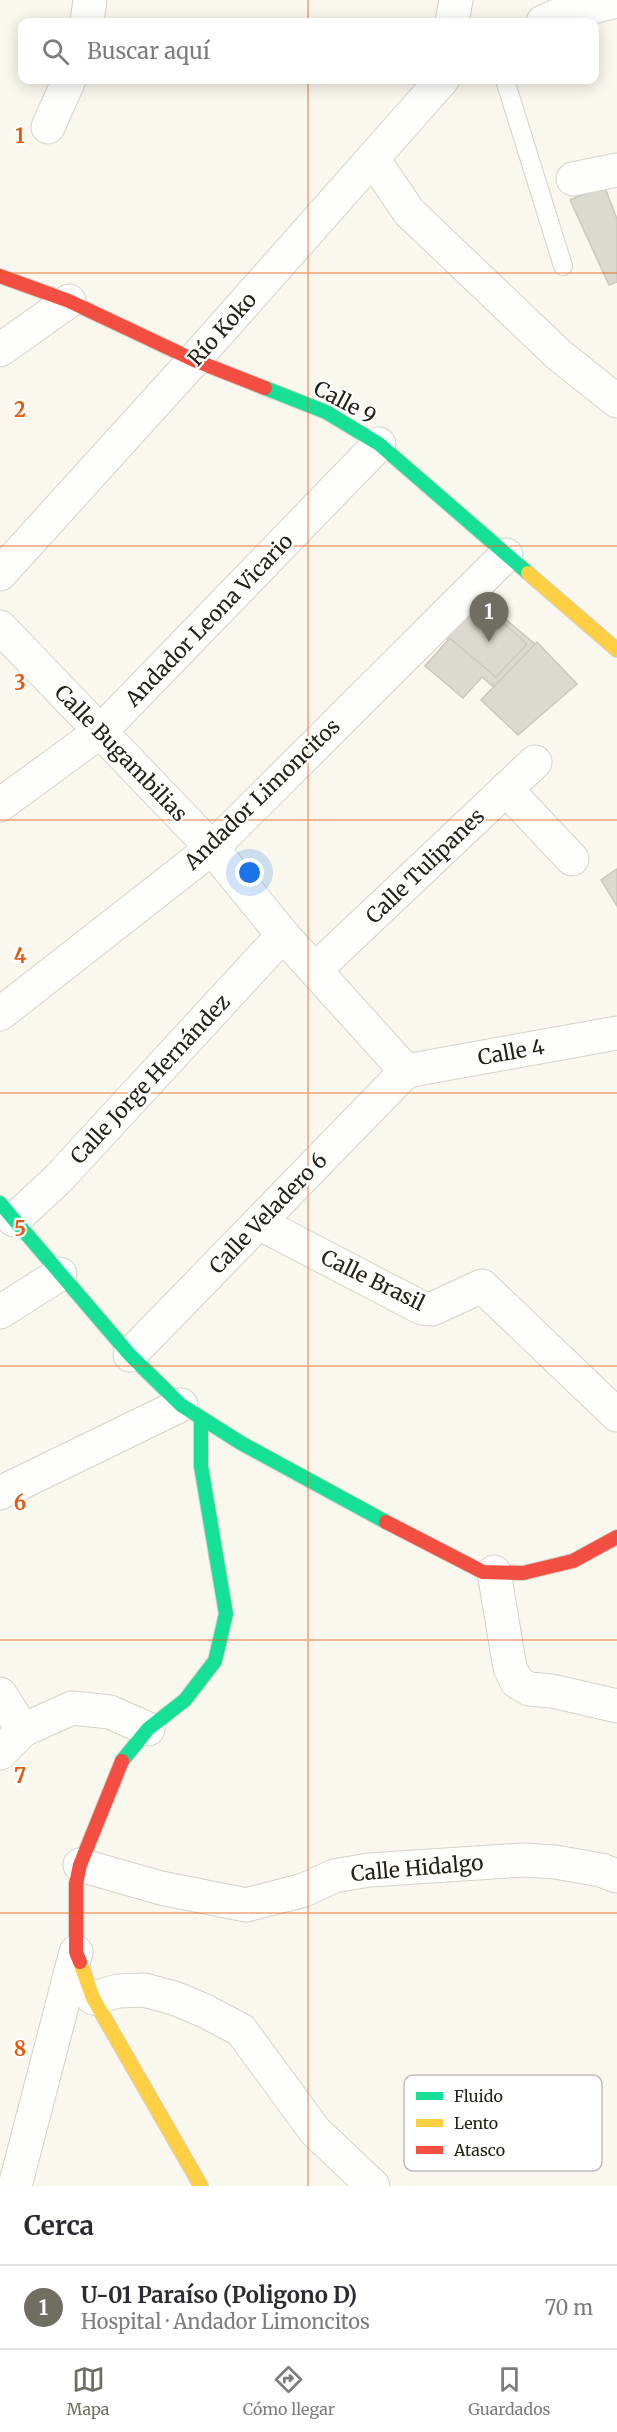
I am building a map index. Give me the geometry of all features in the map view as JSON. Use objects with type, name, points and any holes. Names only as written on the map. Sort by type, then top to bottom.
[{"type":"street","points":[[88,18],[90,0]]},
{"type":"street","points":[[453,18],[456,0]]},
{"type":"street","points":[[552,18],[617,1]]},
{"type":"street","points":[[48,127],[67,84]]},
{"type":"street","name":"Río Koko","points":[[0,574],[374,159],[437,84]]},
{"type":"street","points":[[374,159],[409,212],[559,355],[617,401]]},
{"type":"street","points":[[573,179],[617,170]]},
{"type":"street","name":"Calle 9","points":[[0,276],[69,301],[194,360],[326,412],[379,444],[617,651]]},
{"type":"street","points":[[0,350],[69,301]]},
{"type":"street","name":"Andador Leona Vicario","points":[[0,805],[101,731],[379,444]]},
{"type":"street","name":"Andador Limoncitos","points":[[0,1014],[212,848],[506,555]]},
{"type":"street","name":"Calle Bugambilias","points":[[0,627],[212,848],[283,935],[406,1071]]},
{"type":"street","name":"Calle Tulipanes","points":[[315,970],[534,762]]},
{"type":"street","points":[[506,789],[572,859]]},
{"type":"street","name":"Calle Jorge Hernández","points":[[7,1212],[58,1179],[283,935]]},
{"type":"street","name":"Calle 4","points":[[406,1071],[617,1033]]},
{"type":"street","name":"Calle Veladero 6","points":[[130,1355],[406,1071]]},
{"type":"street","points":[[7,1212],[130,1355],[191,1412],[241,1443],[447,1555],[483,1572],[523,1573],[573,1561],[617,1537]]},
{"type":"street","name":"Calle Brasil","points":[[258,1223],[422,1308],[432,1309],[482,1286],[617,1415]]},
{"type":"street","points":[[0,1312],[60,1274]]},
{"type":"street","points":[[0,1493],[191,1412]]},
{"type":"street","points":[[15,2186],[76,1952],[76,1884],[80,1865],[119,1765],[148,1729],[185,1700],[214,1661],[226,1614],[191,1412]]},
{"type":"street","points":[[494,1572],[510,1668],[517,1682],[529,1689],[552,1691],[617,1706]]},
{"type":"street","points":[[0,1694],[23,1730]]},
{"type":"street","points":[[0,1753],[23,1730],[72,1708],[110,1712],[148,1729]]},
{"type":"street","name":"Calle Hidalgo","points":[[80,1865],[161,1888],[246,1905],[304,1890],[334,1876],[369,1870],[524,1860],[555,1862],[601,1870],[617,1876]]},
{"type":"street","points":[[76,1952],[93,1998],[201,2186]]},
{"type":"street","points":[[93,1998],[118,1990],[144,1990],[205,2010],[241,2030],[315,2131],[373,2186]]},
{"type":"lane","points":[[506,84],[563,266]]},
{"type":"building","points":[[604,185],[617,219],[617,282],[609,285],[570,200]]},
{"type":"building","points":[[466,586],[535,644],[496,689],[482,677],[463,698],[425,666],[448,640],[431,626]]},
{"type":"building","points":[[479,602],[527,644],[496,677],[446,635]]},
{"type":"building","points":[[537,642],[577,684],[518,735],[481,700]]},
{"type":"building","points":[[617,869],[617,906],[601,880]]},
{"type":"traffic: fast","points":[[265,388],[326,412],[379,444],[528,573]]},
{"type":"traffic: fast","points":[[0,1203],[130,1355],[181,1405],[241,1443],[386,1522]]},
{"type":"traffic: fast","points":[[122,1761],[148,1729],[185,1700],[215,1661],[226,1614],[201,1466],[201,1418]]},
{"type":"traffic: slow","points":[[528,573],[617,650]]},
{"type":"traffic: slow","points":[[80,1962],[93,1998],[201,2186]]},
{"type":"traffic: jam","points":[[0,276],[69,301],[194,360],[265,388]]},
{"type":"traffic: jam","points":[[386,1522],[483,1572],[523,1573],[573,1561],[617,1537]]},
{"type":"traffic: jam","points":[[80,1962],[76,1952],[76,1884],[80,1865],[122,1761]]},
{"type":"place","name":"U-01 Paraíso (Poligono D)","points":[[489,642]]}]
